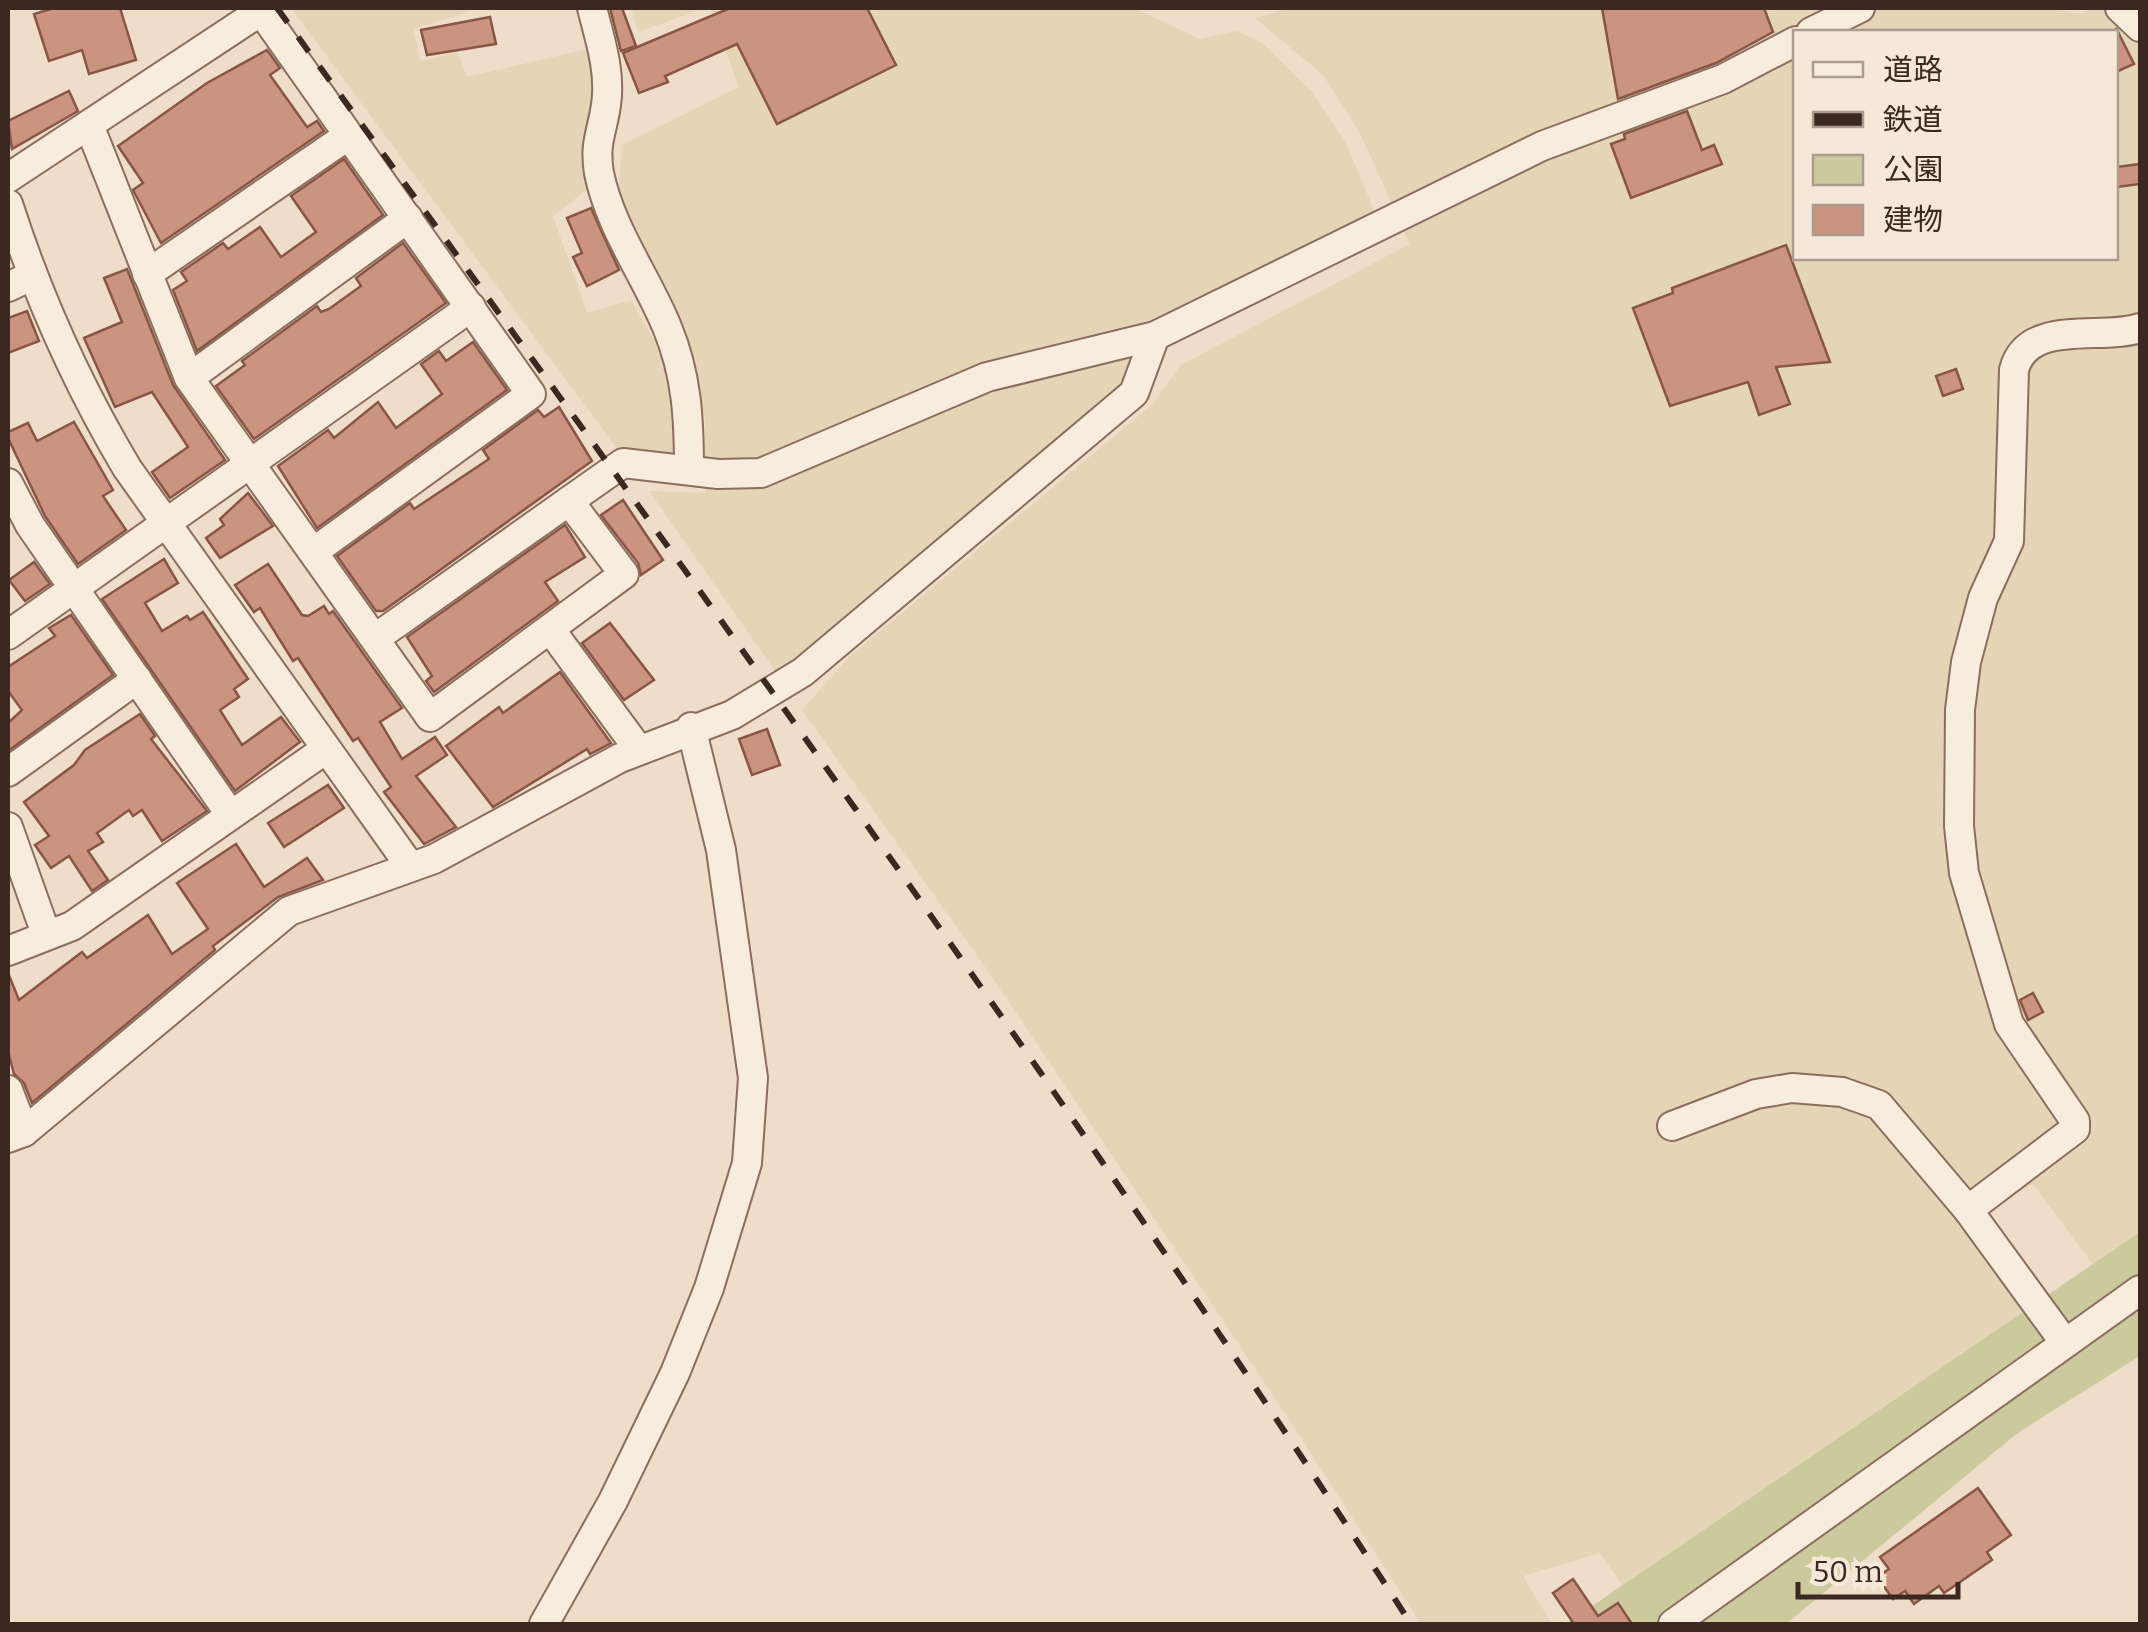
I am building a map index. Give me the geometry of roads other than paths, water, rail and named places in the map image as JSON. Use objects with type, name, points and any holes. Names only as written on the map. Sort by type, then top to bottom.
[{"type":"street","points":[[592,8],[607,67],[606,106],[595,141],[600,177],[634,261],[667,327],[689,396],[689,470]]},
{"type":"street","points":[[1816,30],[1860,8]]},
{"type":"street","points":[[2120,8],[2140,28]]},
{"type":"street","points":[[8,178],[261,11],[346,137],[532,394],[316,550]]},
{"type":"street","points":[[377,637],[624,462],[761,473],[987,377],[1155,336],[1542,146],[1723,79],[1793,43]]},
{"type":"street","points":[[89,125],[189,378],[316,550],[430,717],[624,574],[569,500]]},
{"type":"street","points":[[147,274],[346,137]]},
{"type":"street","points":[[8,204],[19,281],[86,400],[165,523],[410,866]]},
{"type":"street","points":[[189,378],[408,218]]},
{"type":"street","points":[[8,635],[471,307]]},
{"type":"street","points":[[1968,1210],[2075,1130],[2075,1121],[2004,1012],[1964,874],[1959,826],[1960,710],[1966,662],[1983,598],[2009,542],[2014,370],[2018,353],[2033,341],[2140,328]]},
{"type":"street","points":[[8,1090],[16,1135],[289,910],[434,859],[638,750],[732,715],[803,672],[1134,393],[1155,336]]},
{"type":"street","points":[[8,482],[73,588],[230,814]]},
{"type":"street","points":[[550,629],[638,750]]},
{"type":"street","points":[[8,772],[137,679]]},
{"type":"street","points":[[544,1624],[613,1501],[675,1372],[708,1288],[747,1163],[753,1078],[721,850],[691,728]]},
{"type":"street","points":[[8,951],[72,926],[326,749]]},
{"type":"street","points":[[8,827],[46,934]]},
{"type":"street","points":[[1672,1126],[1756,1094],[1792,1088],[1842,1092],[1879,1105],[1968,1210],[2065,1343]]},
{"type":"street","points":[[1674,1624],[2140,1290]]},
{"type":"railway","points":[[277,8],[997,1010],[1411,1624]]}]
